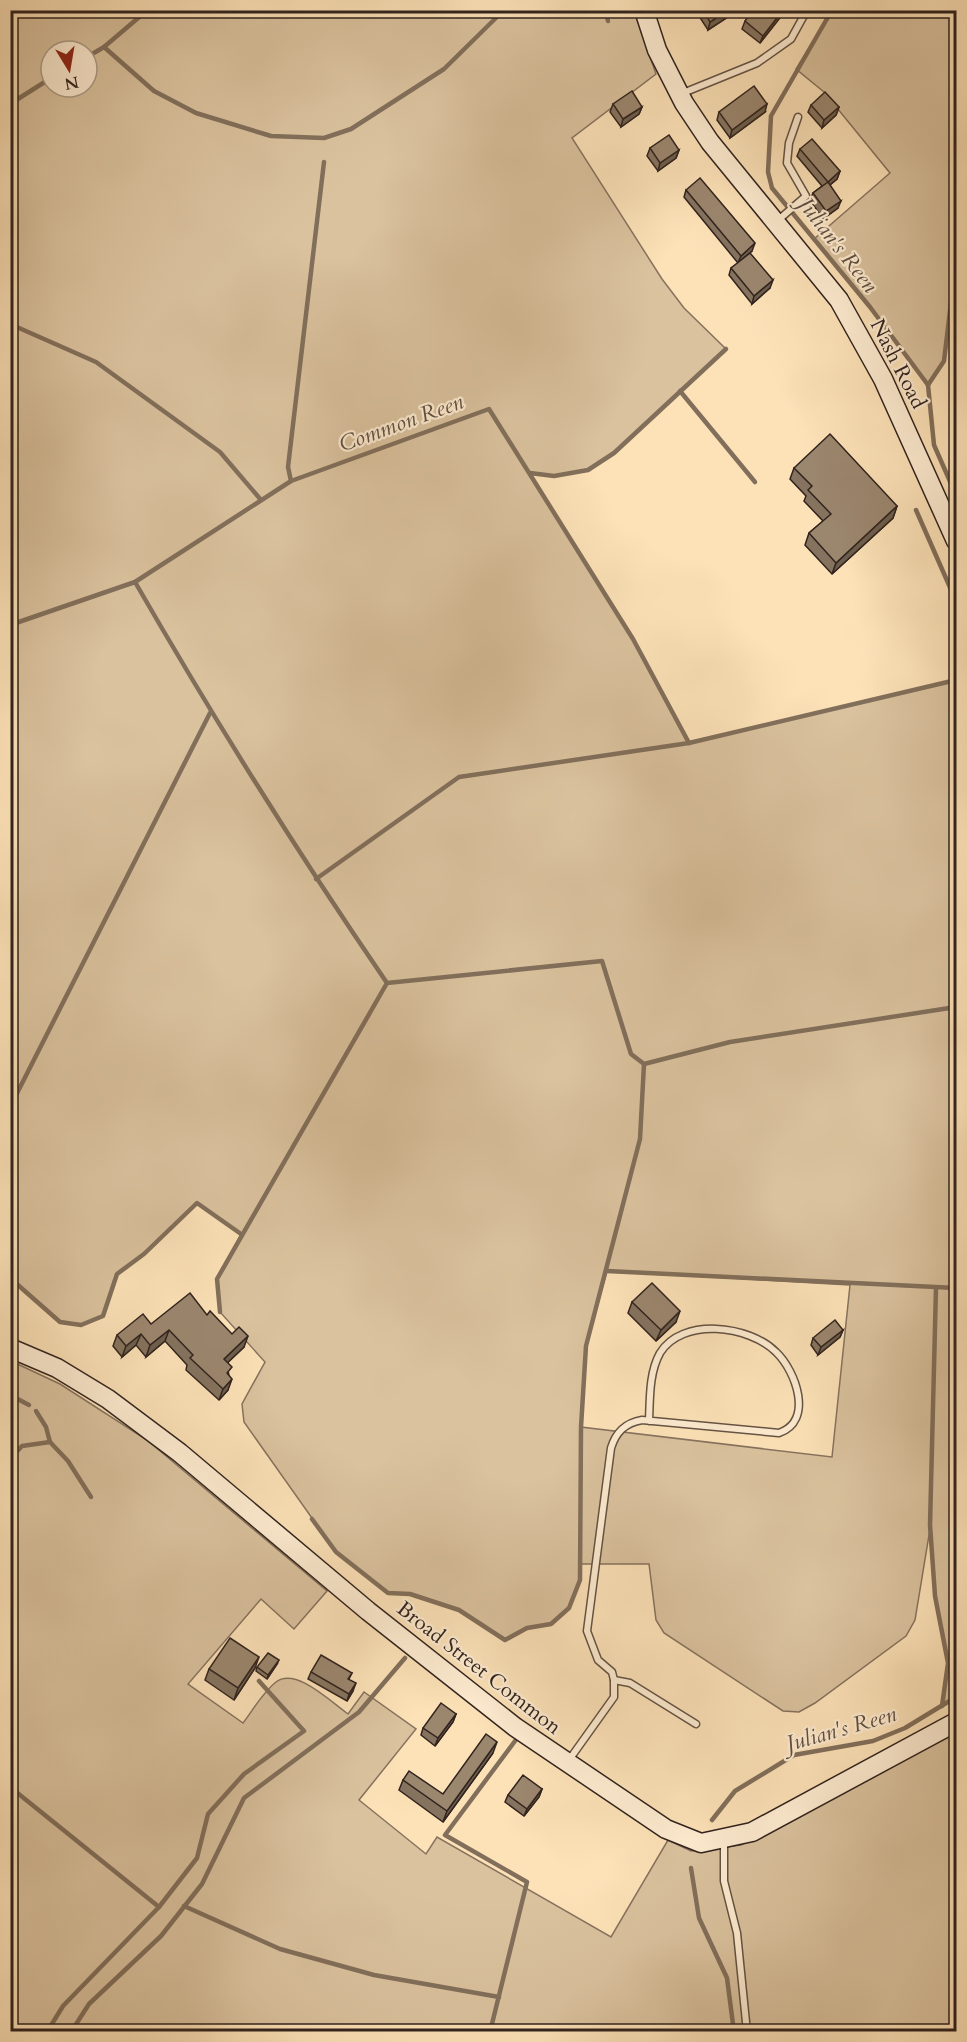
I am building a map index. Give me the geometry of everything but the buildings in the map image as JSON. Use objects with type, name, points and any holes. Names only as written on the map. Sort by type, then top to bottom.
[{"type":"street","name":"Nash Road","points":[[644,10],[657,50],[680,94],[710,142],[780,219],[839,300],[883,379],[957,541]]},
{"type":"street","name":"Broad Street Common","points":[[10,1348],[57,1368],[108,1399],[180,1453],[443,1670],[567,1763],[666,1829],[702,1843],[752,1832],[957,1722]]},
{"type":"lane","points":[[680,94],[757,63],[791,39],[807,10]]},
{"type":"lane","points":[[780,219],[806,196],[788,163],[789,143],[798,117]]},
{"type":"lane","points":[[567,1763],[614,1697],[615,1680],[612,1672],[598,1660],[587,1631],[611,1448],[622,1428],[636,1421],[649,1420],[779,1433],[795,1422],[799,1407],[798,1396],[792,1377],[776,1351],[755,1339],[734,1332],[699,1330],[679,1336],[660,1353],[652,1376],[649,1420]]},
{"type":"lane","points":[[615,1680],[630,1683],[696,1724]]},
{"type":"lane","points":[[724,1840],[724,1881],[737,1933],[747,2031]]},
{"type":"shaded area","points":[[10,11],[634,11],[656,74],[572,138],[662,279],[684,308],[726,349],[614,453],[588,470],[554,476],[530,474],[633,639],[689,743],[956,680],[956,1697],[942,1706],[948,1663],[935,1596],[930,1529],[915,1620],[906,1636],[815,1703],[799,1712],[783,1711],[664,1633],[656,1620],[649,1564],[581,1564],[580,1580],[569,1608],[551,1624],[527,1628],[505,1640],[459,1610],[410,1594],[388,1593],[336,1552],[244,1422],[242,1404],[265,1362],[220,1312],[217,1279],[241,1234],[197,1203],[144,1254],[117,1274],[103,1316],[81,1325],[60,1322],[11,1278]],"holes":[[[607,1271],[850,1285],[832,1457],[581,1427],[586,1346]]]},
{"type":"shaded area","points":[[832,11],[956,11],[956,288],[952,294],[944,361],[928,385],[870,307],[814,239],[890,173],[824,92],[796,69]]},
{"type":"shaded area","points":[[11,1361],[60,1384],[147,1440],[327,1591],[294,1629],[261,1599],[188,1684],[243,1723],[267,1691],[276,1682],[284,1679],[303,1682],[348,1714],[364,1692],[416,1729],[359,1800],[426,1854],[437,1837],[611,1937],[668,1840],[691,1851],[741,1845],[956,1733],[956,2031],[11,2032]]},
{"type":"waterway","points":[[99,50],[144,13],[141,10]]},
{"type":"waterway","points":[[104,47],[154,91],[196,113],[271,136],[324,138],[351,129],[444,69],[504,10]]},
{"type":"waterway","points":[[605,10],[608,21]]},
{"type":"waterway","name":"Julian's Reen","points":[[832,10],[771,116],[768,172],[772,188],[870,307],[928,385],[934,445],[956,495]]},
{"type":"waterway","points":[[10,104],[39,86]]},
{"type":"waterway","points":[[291,481],[288,467],[324,162]]},
{"type":"waterway","points":[[928,385],[944,361],[952,294],[956,288]]},
{"type":"waterway","points":[[10,324],[96,362],[220,452],[261,500]]},
{"type":"waterway","points":[[530,473],[554,476],[588,470],[614,453],[726,349]]},
{"type":"waterway","points":[[680,391],[755,482]]},
{"type":"waterway","name":"Common Reen","points":[[10,625],[135,582],[291,481],[489,409],[633,639],[689,743]]},
{"type":"waterway","points":[[916,510],[956,601]]},
{"type":"waterway","points":[[135,582],[257,785],[387,983],[602,961],[631,1054],[644,1064],[730,1042],[956,1007]]},
{"type":"waterway","points":[[316,879],[459,777],[689,743],[956,680]]},
{"type":"waterway","points":[[10,1107],[210,713]]},
{"type":"waterway","points":[[220,1312],[217,1279],[387,983]]},
{"type":"waterway","points":[[312,1519],[336,1552],[388,1593],[410,1594],[459,1610],[505,1640],[527,1628],[551,1624],[569,1608],[580,1580],[581,1427],[586,1346],[640,1139],[644,1064]]},
{"type":"waterway","points":[[10,1278],[60,1322],[81,1325],[103,1316],[117,1274],[144,1254],[197,1203],[241,1234]]},
{"type":"waterway","points":[[607,1271],[956,1288]]},
{"type":"waterway","points":[[936,1288],[930,1525],[935,1596],[948,1663],[942,1706]]},
{"type":"waterway","points":[[10,1395],[29,1405]]},
{"type":"waterway","points":[[36,1411],[46,1427],[50,1442]]},
{"type":"waterway","points":[[10,1459],[22,1446],[50,1442],[68,1461],[91,1497]]},
{"type":"waterway","points":[[71,2032],[89,2004],[161,1936],[202,1884],[244,1798],[359,1712],[405,1658]]},
{"type":"waterway","points":[[47,2032],[63,2006],[159,1907],[197,1858],[208,1814],[244,1774],[304,1731],[259,1681]]},
{"type":"waterway","name":"Julian's Reen","points":[[712,1820],[735,1791],[794,1755],[873,1741],[905,1728],[956,1697]]},
{"type":"waterway","points":[[490,2032],[527,1882],[445,1835],[515,1741]]},
{"type":"waterway","points":[[10,1787],[159,1907]]},
{"type":"waterway","name":"Julian's Reen","points":[[691,1868],[699,1918],[727,1978],[734,2032]]},
{"type":"waterway","points":[[184,1906],[280,1949],[374,1975],[499,1997]]}]
